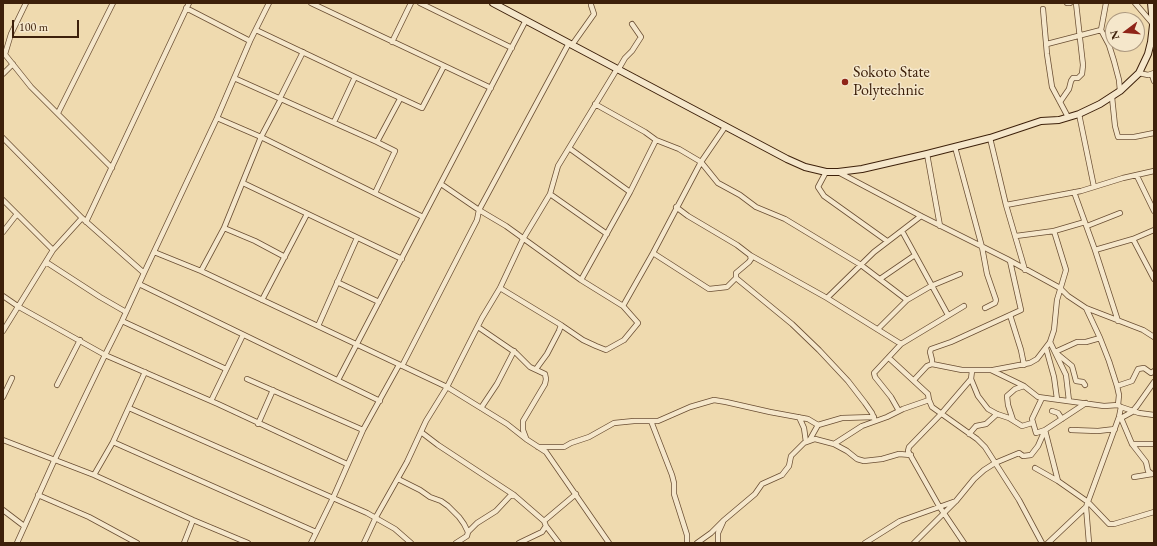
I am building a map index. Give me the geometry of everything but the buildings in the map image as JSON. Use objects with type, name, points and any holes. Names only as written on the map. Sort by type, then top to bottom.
[{"type":"street","points":[[26,3],[10,34],[4,53],[31,87],[112,168]]},
{"type":"street","points":[[58,113],[113,3]]},
{"type":"street","points":[[86,222],[189,3]]},
{"type":"street","points":[[17,543],[54,461],[218,118],[250,41],[269,3]]},
{"type":"street","points":[[311,3],[491,88]]},
{"type":"street","points":[[392,42],[411,3]]},
{"type":"street","points":[[420,3],[512,48]]},
{"type":"street","points":[[494,3],[786,159],[804,167],[826,172],[862,169],[990,138],[1041,121],[1060,120],[1079,114],[1112,97],[1139,73],[1148,54],[1154,25],[1151,3]]},
{"type":"street","points":[[1060,102],[1069,89],[1073,78],[1078,78],[1082,74],[1083,57],[1076,3]]},
{"type":"street","points":[[1106,3],[1101,30],[1109,45],[1120,80],[1120,91]]},
{"type":"street","points":[[1135,3],[1154,25]]},
{"type":"street","points":[[311,543],[363,430],[400,365],[477,220],[479,210],[571,44],[594,14],[591,5]]},
{"type":"street","points":[[186,8],[250,41]]},
{"type":"street","points":[[1043,9],[1052,87],[1068,117]]},
{"type":"street","points":[[338,380],[526,20]]},
{"type":"street","points":[[364,543],[376,517],[407,462],[420,432],[447,387],[500,288],[523,239],[550,194],[558,166],[595,104],[625,58],[632,51],[641,37],[632,24]]},
{"type":"street","points":[[256,30],[400,99],[422,108],[444,66]]},
{"type":"street","points":[[1047,44],[1101,30]]},
{"type":"street","points":[[201,271],[224,228],[261,137],[303,52]]},
{"type":"street","points":[[3,74],[13,64]]},
{"type":"street","points":[[1139,73],[1153,74],[1154,81]]},
{"type":"street","points":[[334,122],[355,77]]},
{"type":"street","points":[[234,78],[334,122],[395,152],[375,192]]},
{"type":"street","points":[[1112,97],[1115,126],[1118,137],[1134,137],[1154,133]]},
{"type":"street","points":[[377,142],[400,99]]},
{"type":"street","points":[[595,104],[645,132],[656,140],[679,149],[701,162],[718,183],[740,195],[756,207],[785,219],[794,226],[861,265],[907,300]]},
{"type":"street","points":[[1079,114],[1094,187]]},
{"type":"street","points":[[218,118],[375,192],[423,217]]},
{"type":"street","points":[[623,306],[701,162],[725,127]]},
{"type":"street","points":[[3,138],[86,222],[144,273]]},
{"type":"street","points":[[990,138],[1006,204],[1025,270]]},
{"type":"street","points":[[581,280],[630,192],[656,140]]},
{"type":"street","points":[[955,147],[982,247],[987,274],[996,300],[995,303],[985,308]]},
{"type":"street","points":[[569,148],[630,192]]},
{"type":"street","points":[[927,154],[940,226]]},
{"type":"street","points":[[1006,204],[1074,192],[1154,171]]},
{"type":"street","points":[[826,172],[818,187],[824,196],[887,241]]},
{"type":"street","points":[[838,172],[1060,288],[1068,296],[1086,308],[1143,330],[1154,337]]},
{"type":"street","points":[[1137,176],[1154,211]]},
{"type":"street","points":[[243,183],[402,259]]},
{"type":"street","points":[[441,184],[479,210],[506,226],[581,280],[623,306],[638,323],[624,340],[606,350],[583,340],[500,288]]},
{"type":"street","points":[[1074,192],[1118,321]]},
{"type":"street","points":[[550,194],[607,234]]},
{"type":"street","points":[[3,200],[53,250]]},
{"type":"street","points":[[676,207],[688,216],[737,245],[750,255],[827,298],[901,344]]},
{"type":"street","points":[[3,232],[17,214]]},
{"type":"street","points":[[262,300],[307,214]]},
{"type":"street","points":[[1016,236],[1054,231],[1086,224],[1120,214]]},
{"type":"street","points":[[827,298],[874,252],[920,216]]},
{"type":"street","points":[[3,331],[53,250],[82,218]]},
{"type":"street","points":[[224,228],[255,241],[285,257]]},
{"type":"street","points":[[1095,250],[1133,239],[1154,230]]},
{"type":"street","points":[[902,231],[948,315]]},
{"type":"street","points":[[914,380],[927,366],[932,364],[972,371],[991,370],[1024,364],[1037,359],[1050,342],[1054,330],[1057,300],[1066,270],[1054,231]]},
{"type":"street","points":[[318,326],[357,238]]},
{"type":"street","points":[[1133,239],[1154,279]]},
{"type":"street","points":[[154,252],[201,271],[357,344],[447,387],[482,408],[546,452],[609,543]]},
{"type":"street","points":[[653,252],[709,289],[727,287],[736,278],[736,273],[749,262],[751,259],[750,255]]},
{"type":"street","points":[[880,279],[915,255]]},
{"type":"street","points":[[932,364],[931,349],[951,342],[1010,315],[1020,312],[1022,308],[1010,261]]},
{"type":"street","points":[[46,262],[126,312]]},
{"type":"street","points":[[878,329],[907,300],[931,286],[960,274]]},
{"type":"street","points":[[736,278],[792,324],[819,350],[848,381],[865,403],[874,419]]},
{"type":"street","points":[[337,282],[379,302]]},
{"type":"street","points":[[139,284],[380,401]]},
{"type":"street","points":[[3,296],[19,307],[105,355],[211,401],[347,464]]},
{"type":"street","points":[[899,411],[891,397],[874,375],[874,372],[901,344],[964,306]]},
{"type":"street","points":[[1086,308],[1100,338],[1117,386],[1120,406],[1120,418],[1087,505],[1089,543]]},
{"type":"street","points":[[1010,315],[1024,364]]},
{"type":"street","points":[[122,321],[226,369]]},
{"type":"street","points":[[536,369],[547,354],[561,325]]},
{"type":"street","points":[[478,327],[514,351],[530,367],[545,374],[546,381],[543,389],[523,421],[523,430],[526,439]]},
{"type":"street","points":[[211,401],[243,335]]},
{"type":"street","points":[[1055,352],[1077,342],[1086,342],[1100,338]]},
{"type":"street","points":[[57,385],[80,340]]},
{"type":"street","points":[[1050,342],[1066,375],[1069,400]]},
{"type":"street","points":[[1046,348],[1054,377],[1057,399]]},
{"type":"street","points":[[482,408],[497,384],[514,351]]},
{"type":"street","points":[[1055,352],[1072,366],[1076,381],[1083,382],[1085,385]]},
{"type":"street","points":[[888,358],[928,394],[932,407],[969,434],[985,448],[1004,474],[1042,543]]},
{"type":"street","points":[[1117,386],[1132,381],[1138,369],[1144,368],[1151,373],[1154,371]]},
{"type":"street","points":[[991,370],[1024,386],[1038,397],[1069,400],[1104,406],[1120,406],[1132,412],[1154,415]]},
{"type":"street","points":[[972,371],[971,379],[981,402],[988,409],[1009,418],[1022,426],[1032,423]]},
{"type":"street","points":[[94,476],[113,442],[145,372]]},
{"type":"street","points":[[3,397],[12,378]]},
{"type":"street","points":[[247,379],[363,430]]},
{"type":"street","points":[[964,543],[939,506],[908,451],[909,447],[941,414],[971,379]]},
{"type":"street","points":[[1120,418],[1132,412],[1154,382]]},
{"type":"street","points":[[1013,420],[1008,405],[1007,396],[1024,386]]},
{"type":"street","points":[[258,424],[273,390]]},
{"type":"street","points":[[1042,398],[1033,414],[1032,423],[1035,433],[1045,430],[1086,403]]},
{"type":"street","points":[[538,447],[564,447],[589,437],[614,423],[658,421],[690,407],[714,400],[808,419],[818,425]]},
{"type":"street","points":[[808,442],[818,425],[842,418],[874,419],[887,417],[929,400]]},
{"type":"street","points":[[128,408],[376,517],[395,529],[411,543]]},
{"type":"street","points":[[1052,411],[1058,413],[1062,419]]},
{"type":"street","points":[[969,434],[976,426],[986,424],[997,414]]},
{"type":"street","points":[[799,417],[808,442]]},
{"type":"street","points":[[1120,418],[1132,444],[1146,462],[1148,471],[1153,474]]},
{"type":"street","points":[[834,444],[874,419]]},
{"type":"street","points":[[651,421],[671,470],[674,483],[674,494],[688,535],[687,543]]},
{"type":"street","points":[[1071,430],[1098,431],[1115,429]]},
{"type":"street","points":[[914,543],[935,520],[945,514],[974,479],[984,470],[995,463],[1019,453],[1023,456],[1031,455],[1038,446],[1045,430]]},
{"type":"street","points":[[1045,430],[1058,481]]},
{"type":"street","points":[[420,432],[514,495],[545,523],[558,543]]},
{"type":"street","points":[[697,543],[711,533],[755,494],[762,484],[782,475],[789,466],[791,456],[798,448],[808,442],[816,439],[834,444],[847,451],[857,459],[864,461],[882,459],[899,454],[911,455]]},
{"type":"street","points":[[4,441],[94,476],[248,543]]},
{"type":"street","points":[[113,442],[316,532]]},
{"type":"street","points":[[1132,444],[1154,444]]},
{"type":"street","points":[[1035,468],[1058,481],[1109,524],[1114,524],[1154,512]]},
{"type":"street","points":[[1134,477],[1153,474]]},
{"type":"street","points":[[398,479],[448,506],[459,517],[468,532]]},
{"type":"street","points":[[520,543],[542,532],[545,523],[576,494]]},
{"type":"street","points":[[38,495],[89,517],[137,543]]},
{"type":"street","points":[[456,543],[465,537],[468,532],[478,523],[496,511],[510,496],[514,495]]},
{"type":"street","points":[[866,543],[900,521],[956,500]]},
{"type":"street","points":[[1048,543],[1087,505]]},
{"type":"street","points":[[3,510],[24,526]]},
{"type":"street","points":[[184,543],[193,520]]},
{"type":"street","points":[[718,543],[718,533],[723,521]]},
{"type":"street","points":[[465,537],[468,543]]},
{"type":"place","name":"Sokoto State Polytechnic","points":[[845,82]]}]
